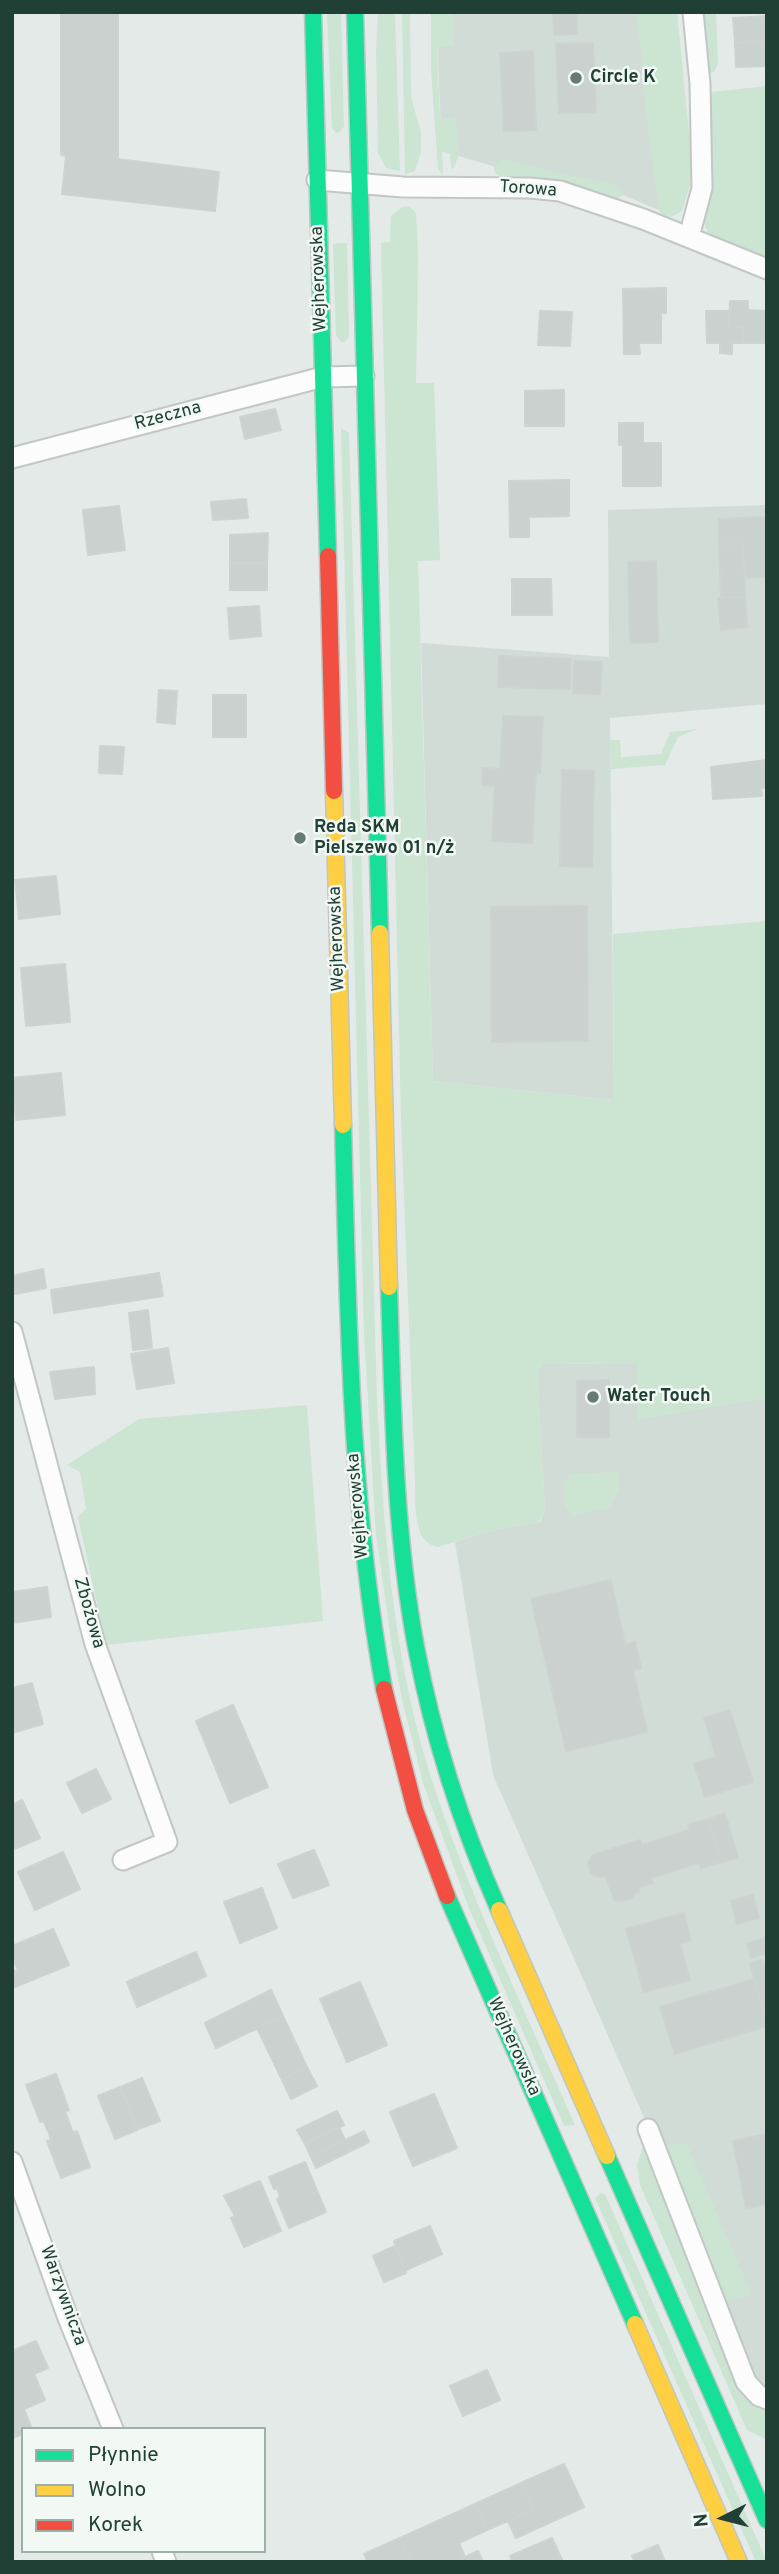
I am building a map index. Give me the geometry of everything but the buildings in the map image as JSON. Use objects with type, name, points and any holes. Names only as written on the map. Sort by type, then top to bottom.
[{"type":"main road","name":"Wejherowska","points":[[313,12],[351,1391],[362,1553],[384,1689],[411,1798],[449,1902],[740,2562]]},
{"type":"main road","points":[[355,12],[393,1419],[404,1561],[416,1647],[442,1755],[485,1879],[767,2520]]},
{"type":"street","points":[[690,237],[702,188],[699,84],[693,12]]},
{"type":"street","points":[[317,180],[360,182]]},
{"type":"street","name":"Torowa","points":[[360,182],[403,187],[530,188],[560,191],[690,237],[767,269]]},
{"type":"street","points":[[324,377],[364,376]]},
{"type":"street","name":"Rzeczna","points":[[12,458],[324,377]]},
{"type":"street","name":"Zbożowa","points":[[12,1332],[95,1644],[167,1842],[123,1860]]},
{"type":"street","points":[[648,2129],[746,2382],[759,2396],[767,2399]]},
{"type":"street","name":"Warzywnicza","points":[[12,2162],[68,2318],[112,2427]]},
{"type":"shaded area","points":[[436,12],[664,12],[669,214],[615,192],[506,170],[442,151]]},
{"type":"shaded area","points":[[767,505],[767,704],[610,718],[614,1100],[433,1081],[421,643],[609,657],[608,510]]},
{"type":"shaded area","points":[[638,1363],[639,1419],[767,1398],[767,2397],[758,2386],[725,2301],[493,1775],[455,1542],[485,1532],[540,1522],[545,1510],[537,1370],[543,1364]]},
{"type":"green space","points":[[327,12],[341,12],[344,126],[336,133],[332,128]]},
{"type":"green space","points":[[378,12],[395,12],[400,171],[386,168],[378,153]]},
{"type":"green space","points":[[402,12],[410,12],[411,97],[421,133],[421,152],[415,171],[405,174]]},
{"type":"green space","points":[[431,12],[453,12],[453,46],[437,47],[440,118],[456,118],[459,156],[452,170],[450,154],[442,151],[443,175],[438,169],[431,70]]},
{"type":"green space","points":[[637,12],[677,12],[693,174],[682,211],[671,217],[661,214],[658,205]]},
{"type":"green space","points":[[703,12],[716,12],[718,64],[714,72],[707,74]]},
{"type":"green space","points":[[767,86],[767,258],[708,234],[703,219],[712,92]]},
{"type":"green space","points":[[502,159],[619,186],[623,195],[616,200],[559,182],[531,177],[499,176],[495,173],[494,166]]},
{"type":"green space","points":[[409,206],[416,213],[418,255],[416,383],[434,383],[440,560],[418,561],[433,1081],[614,1100],[613,934],[767,921],[767,1398],[638,1420],[638,1363],[543,1364],[537,1370],[545,1510],[539,1522],[485,1532],[438,1547],[423,1538],[416,1508],[401,1118],[381,243],[390,242],[391,216],[402,207]]},
{"type":"green space","points":[[347,243],[349,336],[342,343],[336,335],[333,244]]},
{"type":"green space","points":[[341,428],[349,433],[377,1398],[391,1586],[416,1725],[444,1816],[497,1950],[575,2125],[564,2126],[469,1908],[424,1786],[392,1647],[376,1534],[364,1333]]},
{"type":"green space","points":[[698,729],[678,737],[665,765],[611,769],[610,740],[620,740],[621,757],[661,754],[670,732]]},
{"type":"green space","points":[[307,1405],[323,1621],[106,1645],[78,1517],[86,1509],[80,1472],[67,1465],[139,1419]]},
{"type":"green space","points":[[619,1472],[619,1491],[609,1508],[572,1516],[565,1508],[563,1482],[570,1474]]},
{"type":"green space","points":[[672,2144],[687,2144],[752,2295],[725,2301],[758,2385],[767,2397],[766,2439],[747,2430],[640,2185],[637,2165],[643,2147],[647,2145],[667,2153]]},
{"type":"green space","points":[[601,2193],[605,2194],[767,2562],[756,2562],[595,2198]]},
{"type":"traffic: fast","points":[[313,12],[328,556]]},
{"type":"traffic: fast","points":[[355,12],[380,933]]},
{"type":"traffic: fast","points":[[343,1125],[349,1337],[357,1479],[384,1689]]},
{"type":"traffic: fast","points":[[389,1287],[399,1513],[416,1647],[450,1781],[499,1910]]},
{"type":"traffic: fast","points":[[447,1896],[635,2324]]},
{"type":"traffic: fast","points":[[607,2156],[767,2520]]},
{"type":"traffic: slow","points":[[334,791],[343,1125]]},
{"type":"traffic: slow","points":[[380,933],[389,1287]]},
{"type":"traffic: slow","points":[[499,1910],[607,2156]]},
{"type":"traffic: slow","points":[[635,2324],[739,2562]]},
{"type":"traffic: jam","points":[[328,556],[334,791]]},
{"type":"traffic: jam","points":[[384,1689],[415,1810],[447,1896]]},
{"type":"place","name":"Circle K","points":[[576,78]]},
{"type":"place","name":"Reda SKM Pielszewo 01 n/ż","points":[[300,838]]},
{"type":"place","name":"Water Touch","points":[[593,1397]]}]
